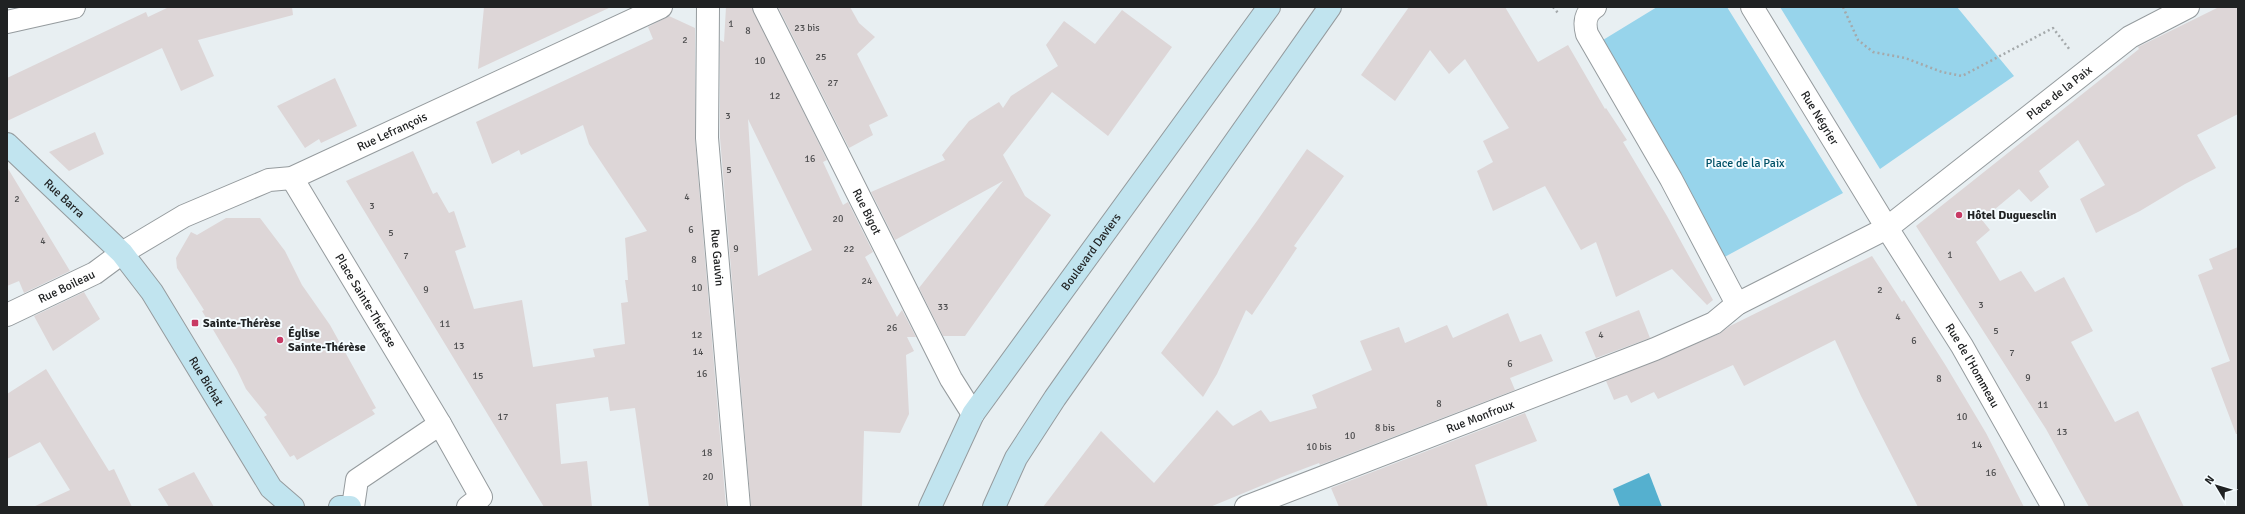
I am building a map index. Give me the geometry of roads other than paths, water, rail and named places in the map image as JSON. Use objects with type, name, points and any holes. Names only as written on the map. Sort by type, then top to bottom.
[{"type":"main road","name":"Boulevard Daviers","points":[[930,507],[973,414],[1008,363],[1269,7]]},
{"type":"main road","points":[[994,507],[1016,458],[1055,398],[1330,7]]},
{"type":"main road","name":"Rue Barra","points":[[7,144],[122,253]]},
{"type":"main road","name":"Rue Bichat","points":[[122,253],[152,292],[271,488],[293,507]]},
{"type":"main road","points":[[340,507],[350,507]]},
{"type":"street","points":[[7,22],[74,7]]},
{"type":"street","name":"Rue Lefrançois","points":[[122,253],[184,216],[270,180],[292,178],[661,7]]},
{"type":"street","name":"Rue Gauvin","points":[[708,7],[706,138],[739,507]]},
{"type":"street","name":"Rue Bigot","points":[[764,7],[951,379],[973,414]]},
{"type":"street","points":[[1595,7],[1587,15],[1585,21],[1587,34],[1671,179],[1737,304]]},
{"type":"street","name":"Rue Négrier","points":[[1752,7],[1887,228]]},
{"type":"street","name":"Place de la Paix","points":[[1714,323],[1737,304],[1887,228],[2138,31],[2188,7]]},
{"type":"street","name":"Place Sainte-Thérèse","points":[[292,178],[440,424],[481,497],[468,507]]},
{"type":"street","name":"Rue de l'Hommeau","points":[[1887,228],[1962,346],[2053,507]]},
{"type":"street","name":"Rue Boileau","points":[[7,315],[95,273],[122,253]]},
{"type":"street","name":"Rue Monfroux","points":[[1246,507],[1655,349],[1714,323]]},
{"type":"street","points":[[353,507],[357,480],[440,424]]},
{"type":"place","name":"Hôtel Duguesclin","points":[[1959,215]]},
{"type":"place","name":"Sainte-Thérèse","points":[[195,323]]},
{"type":"place","name":"Église Sainte-Thérèse","points":[[280,340]]}]
